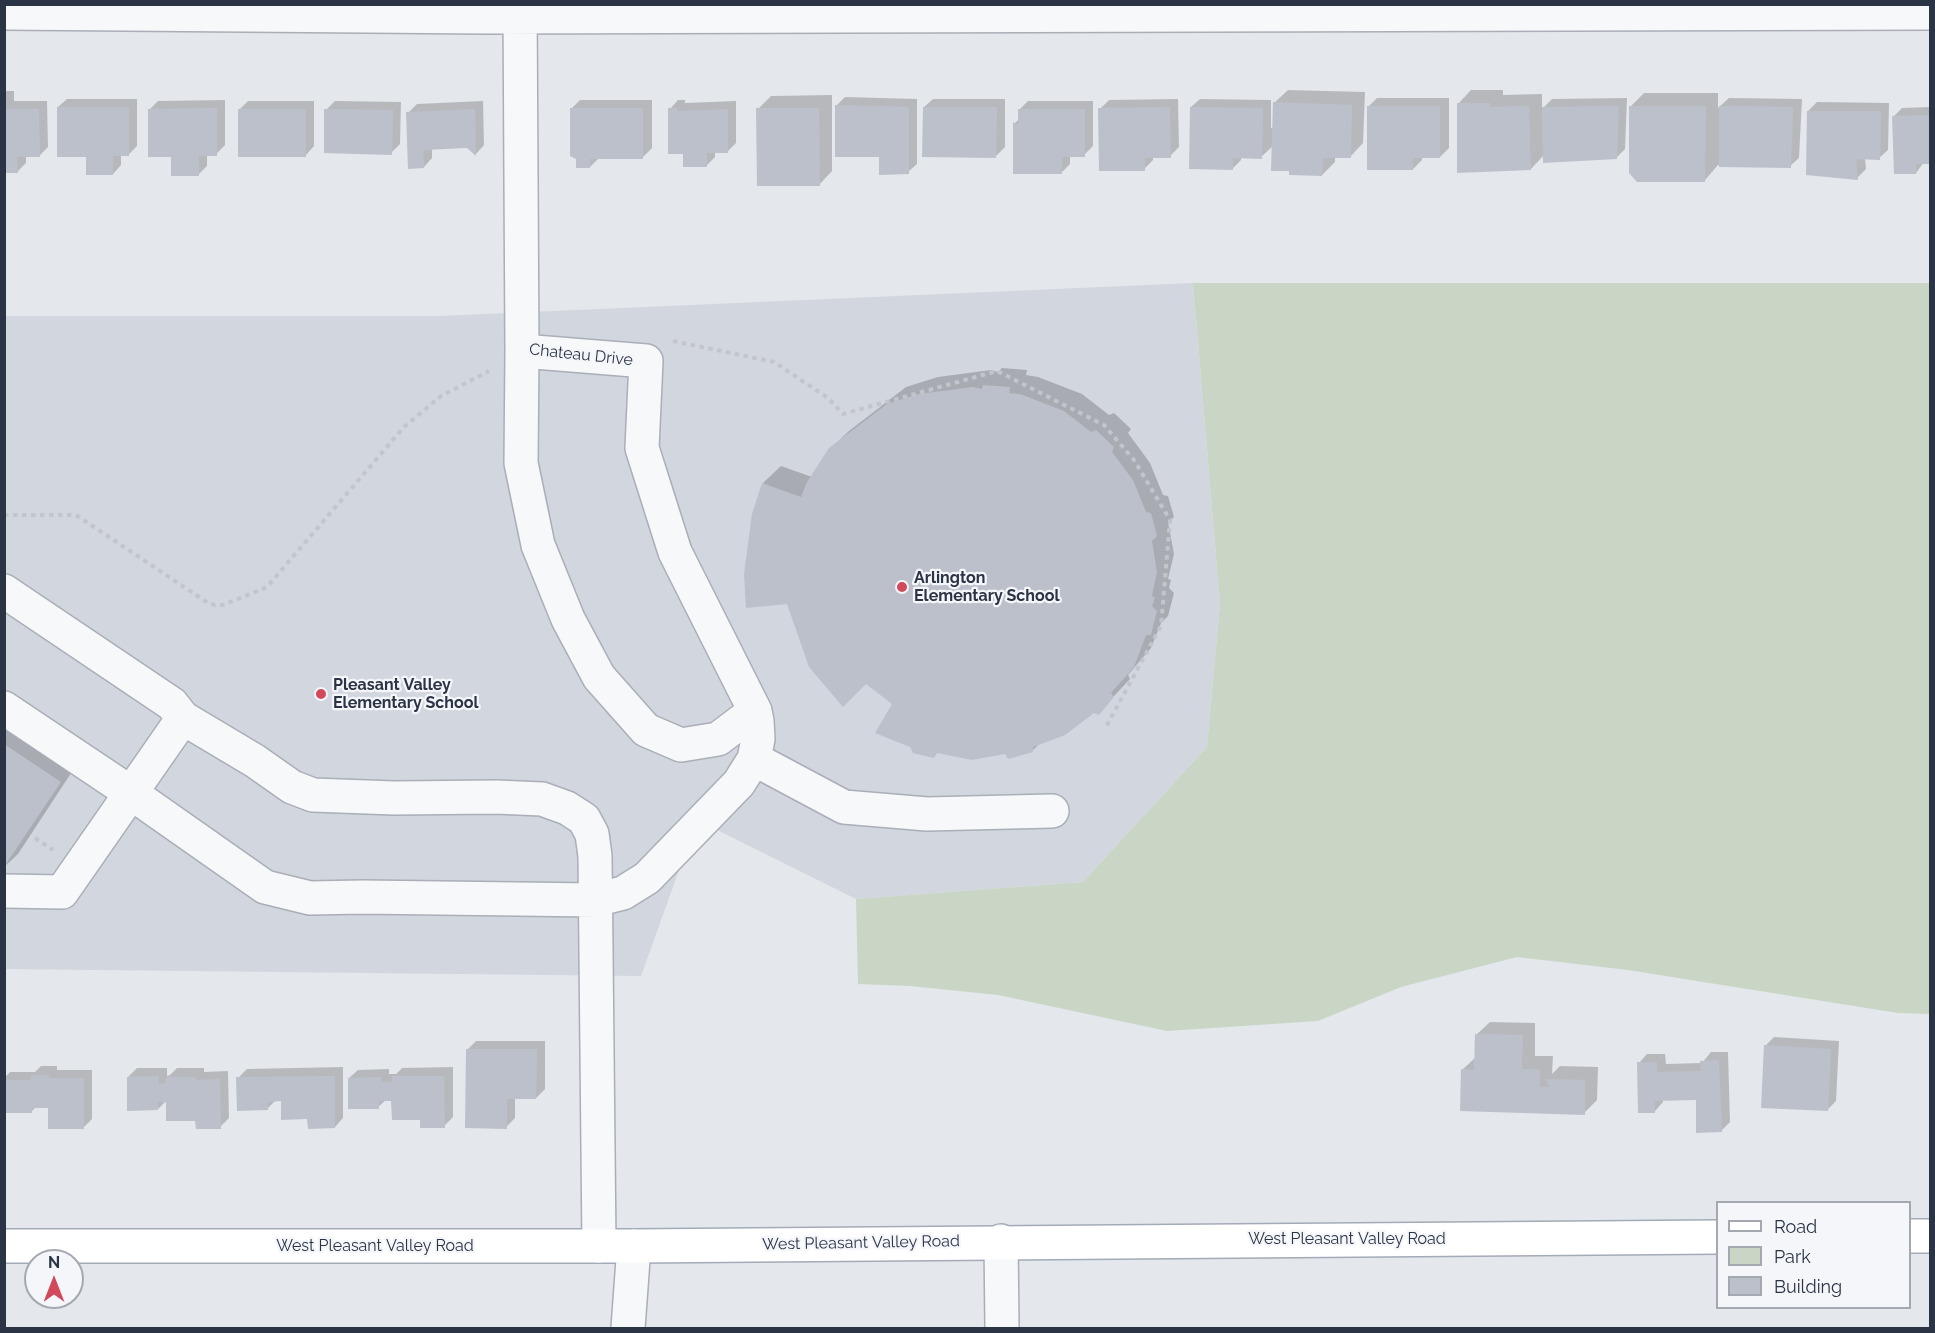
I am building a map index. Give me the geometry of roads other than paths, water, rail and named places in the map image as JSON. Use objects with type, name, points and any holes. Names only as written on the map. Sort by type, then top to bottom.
[{"type":"main road","points":[[1911,1236],[1930,1236]]},
{"type":"main road","name":"West Pleasant Valley Road","points":[[4,1246],[634,1246],[1000,1241],[1716,1237]]},
{"type":"street","points":[[12,10],[1552,9],[1930,14]]},
{"type":"street","name":"Chateau Drive","points":[[520,11],[522,351],[645,361],[642,448],[675,552],[754,711]]},
{"type":"street","points":[[4,708],[265,887],[310,898],[595,900],[623,893],[647,878],[739,783],[754,759],[758,739],[754,711],[718,739],[681,745],[645,730],[599,677],[568,619],[538,545],[521,463],[522,351]]},
{"type":"street","points":[[4,591],[172,704],[183,718],[255,761],[292,787],[313,795],[394,798],[496,797],[542,800],[567,807],[584,819],[592,834],[595,856],[599,1246]]},
{"type":"street","points":[[4,891],[62,892],[183,718]]},
{"type":"street","points":[[754,759],[844,807],[927,814],[1052,811]]},
{"type":"street","points":[[1000,1241],[1002,1329]]},
{"type":"street","points":[[628,1329],[634,1246]]},
{"type":"place","name":"Arlington Elementary School","points":[[902,587]]},
{"type":"place","name":"Pleasant Valley Elementary School","points":[[321,694]]}]
